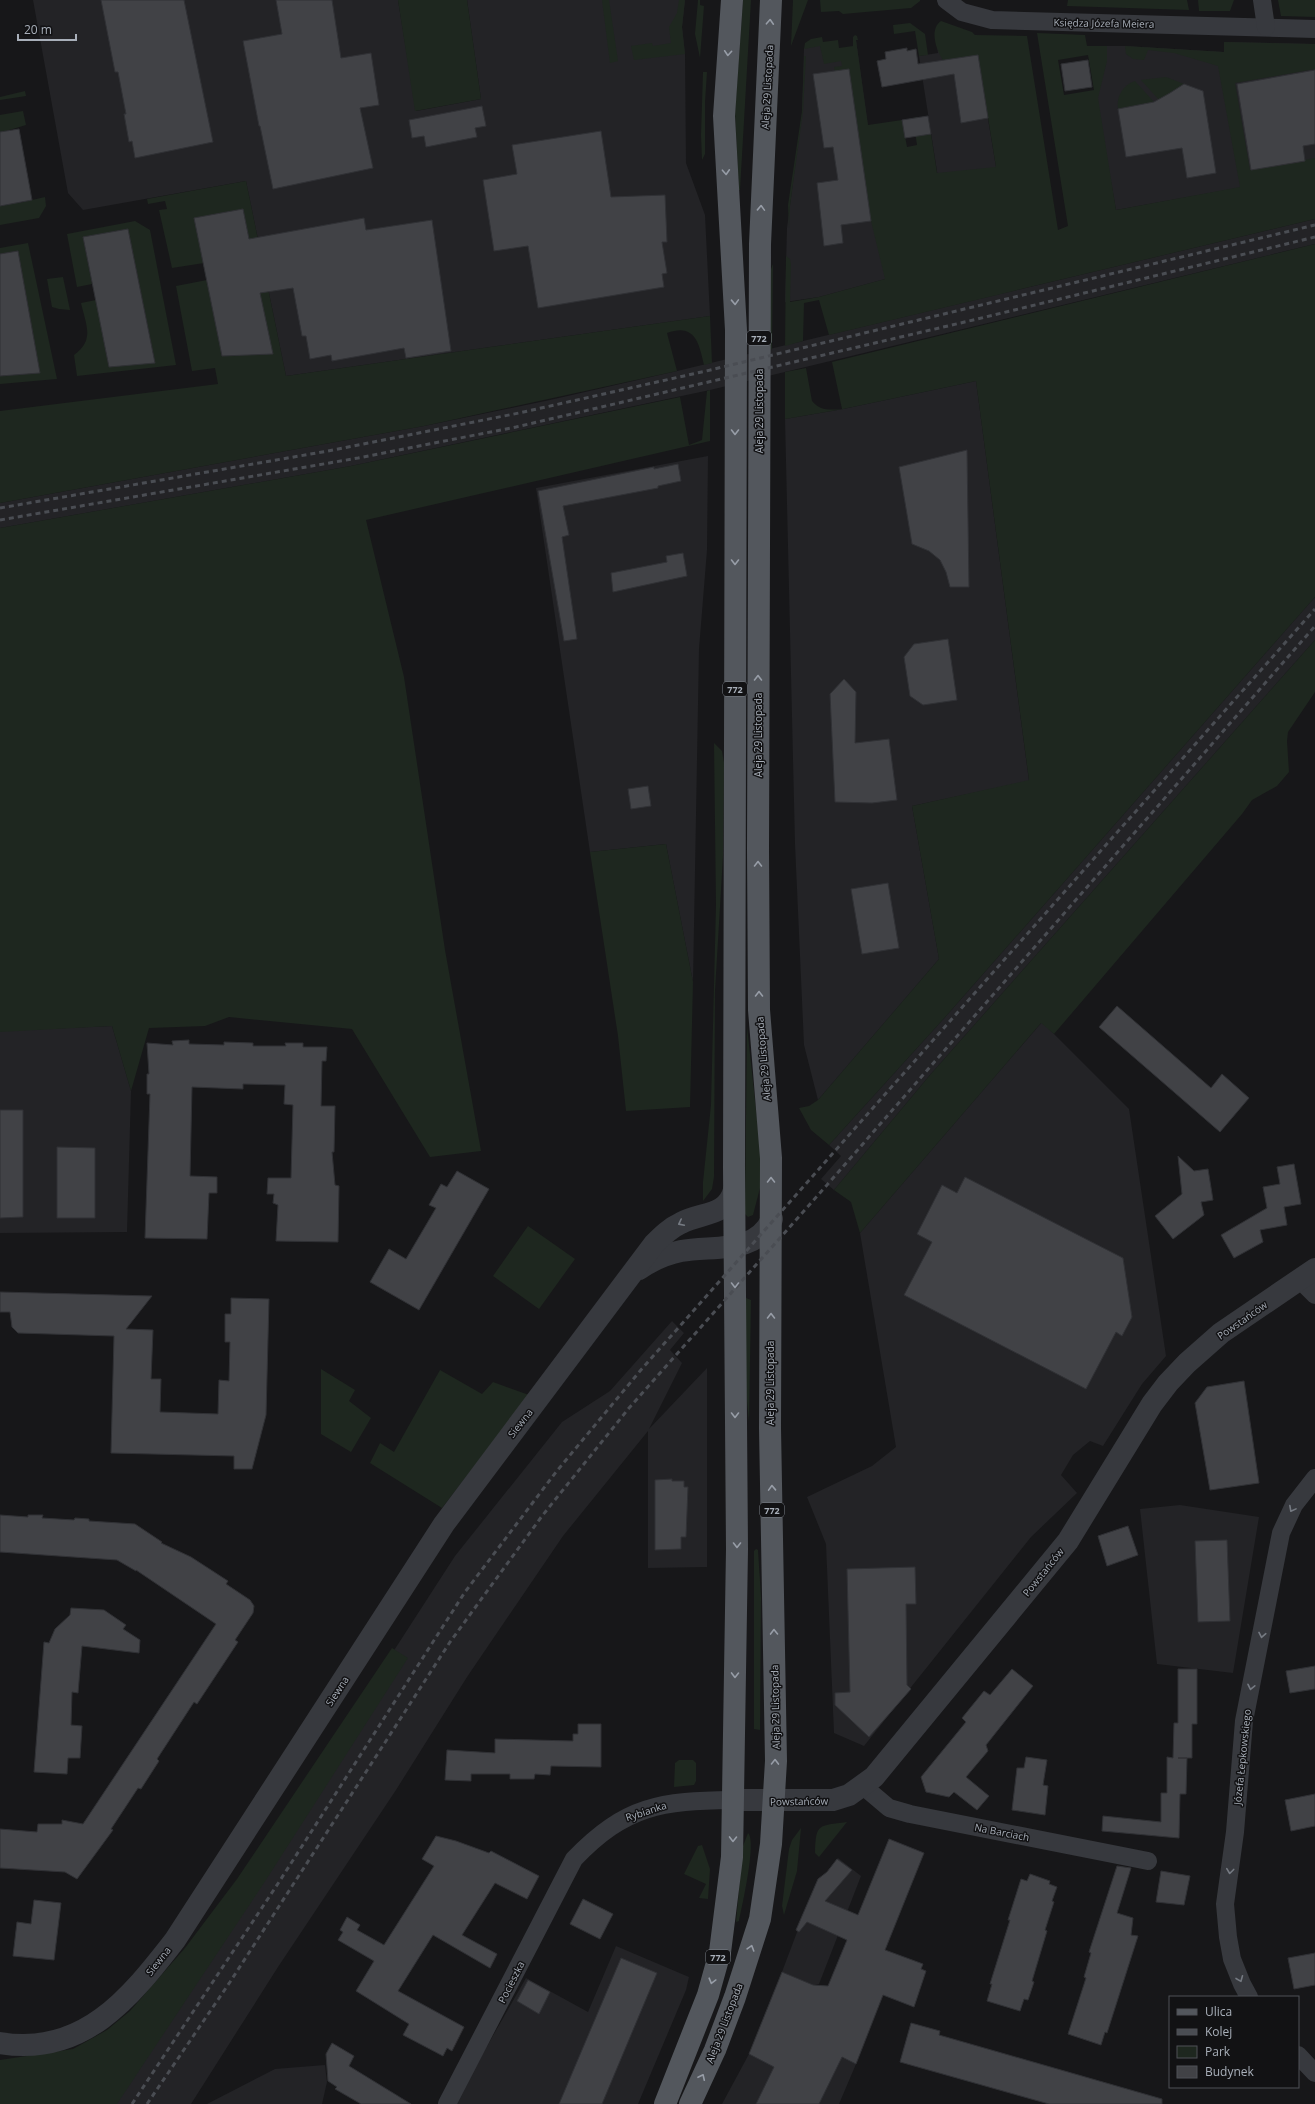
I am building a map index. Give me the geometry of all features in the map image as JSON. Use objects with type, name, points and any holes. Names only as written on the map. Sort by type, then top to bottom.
[{"type":"main road","name":"772","points":[[665,2104],[698,2023],[720,1952],[730,1878],[733,1800],[737,1549],[734,1217],[736,330],[734,277],[724,133],[725,90],[732,0]]},
{"type":"main road","name":"Aleja 29 Listopada","points":[[690,2104],[715,2050],[735,1997],[760,1919],[771,1844],[776,1761],[770,1428],[772,1219],[771,1158],[759,1010],[758,857],[760,244],[772,0]]},
{"type":"street","name":"Księdza Józefa Meiera","points":[[946,0],[962,12],[992,20],[1315,29]]},
{"type":"street","points":[[1262,0],[1266,27]]},
{"type":"street","name":"Siewna","points":[[0,2043],[28,2045],[50,2042],[86,2030],[102,2020],[124,2001],[145,1978],[175,1940],[444,1524],[654,1244],[670,1229],[691,1218],[713,1213],[726,1206],[734,1190]]},
{"type":"street","name":"Siewna","points":[[713,1213],[734,1217],[745,1223],[759,1237],[768,1251],[771,1269]]},
{"type":"street","points":[[759,1237],[772,1219]]},
{"type":"street","name":"Siewna","points":[[634,1272],[658,1259],[674,1253],[735,1246],[748,1243],[759,1237]]},
{"type":"street","points":[[1307,1274],[1315,1295]]},
{"type":"street","name":"Powstańców","points":[[733,1800],[833,1800],[849,1795],[863,1786],[884,1767],[1068,1542],[1152,1404],[1168,1383],[1187,1363],[1221,1333],[1307,1274]]},
{"type":"street","name":"Józefa Łepkowskiego","points":[[1249,1996],[1232,1959],[1225,1911],[1235,1832],[1244,1721],[1282,1533],[1294,1505],[1315,1478]]},
{"type":"street","name":"Na Barciach","points":[[863,1786],[889,1808],[910,1814],[1148,1861]]},
{"type":"street","name":"Rybianka","points":[[574,1859],[604,1831],[634,1813],[658,1805],[678,1801],[733,1800]]},
{"type":"street","name":"Pocieszka","points":[[447,2104],[574,1859]]},
{"type":"street","points":[[1299,2056],[1315,2073]]},
{"type":"shaded area","points":[[33,0],[398,0],[416,111],[481,99],[467,0],[685,0],[682,27],[685,54],[686,163],[705,215],[710,316],[286,376],[246,181],[83,210],[68,193]]},
{"type":"shaded area","points":[[935,32],[974,35],[996,167],[951,261],[919,56],[938,53]]},
{"type":"shaded area","points":[[856,40],[889,278],[819,297],[785,302],[787,228],[802,113],[804,48],[822,44],[836,51],[855,47]]},
{"type":"shaded area","points":[[1224,42],[1315,44],[1315,174],[1116,210],[1087,46],[1125,46],[1224,52]]},
{"type":"shaded area","points":[[1315,219],[1315,244],[710,390],[351,466],[0,528],[0,503],[424,426],[550,400]]},
{"type":"shaded area","points":[[976,381],[1029,781],[912,806],[939,959],[818,1100],[804,1045],[795,844],[785,419],[843,409]]},
{"type":"shaded area","points":[[708,456],[707,550],[699,649],[693,982],[666,844],[590,852],[536,488]]},
{"type":"shaded area","points":[[1315,597],[1315,640],[930,1075],[834,1190],[821,1179],[841,1156],[829,1145],[947,1015]]},
{"type":"shaded area","points":[[1042,1022],[1129,1109],[1166,1356],[1142,1384],[1103,1446],[1090,1441],[1073,1455],[1061,1475],[1077,1493],[1031,1537],[864,1746],[834,1733],[826,1544],[807,1497],[872,1466],[896,1447],[860,1233]]},
{"type":"shaded area","points":[[112,1026],[131,1091],[127,1232],[0,1233],[0,1031]]},
{"type":"shaded area","points":[[672,1321],[684,1333],[670,1350],[682,1363],[649,1429],[707,1368],[707,1567],[648,1568],[648,1431],[563,1536],[467,1677],[396,1790],[278,1967],[191,2104],[101,2104],[455,1556],[562,1422],[610,1391]]},
{"type":"shaded area","points":[[1180,1505],[1259,1517],[1233,1673],[1157,1664],[1140,1509]]},
{"type":"shaded area","points":[[838,1858],[861,1876],[819,1984],[813,1985],[782,1972],[811,1895]]},
{"type":"shaded area","points":[[616,1946],[689,1977],[686,1990],[638,2104],[454,2104],[526,1978],[588,2012]]},
{"type":"shaded area","points":[[794,2036],[856,2064],[839,2104],[722,2104],[749,2054],[777,2068]]},
{"type":"shaded area","points":[[325,2065],[327,2082],[322,2104],[207,2104],[275,2069]]},
{"type":"green space","points":[[398,0],[467,0],[481,99],[415,111]]},
{"type":"green space","points":[[602,0],[609,0],[618,61],[610,63]]},
{"type":"green space","points":[[679,0],[685,0],[682,27],[685,54],[634,60],[631,46],[652,43],[653,46],[671,43],[669,27],[677,13]]},
{"type":"green space","points":[[698,0],[700,0],[700,5],[704,6],[700,58],[695,34]]},
{"type":"green space","points":[[743,0],[751,0],[739,190],[735,113]]},
{"type":"green space","points":[[793,0],[808,0],[791,46]]},
{"type":"green space","points":[[820,0],[920,1],[911,8],[843,14],[839,11],[821,12]]},
{"type":"green space","points":[[1068,0],[1187,0],[1189,10],[1067,6]]},
{"type":"green space","points":[[1198,0],[1234,0],[1230,11],[1199,11]]},
{"type":"green space","points":[[1278,0],[1315,0],[1315,17],[1281,16]]},
{"type":"green space","points":[[941,21],[972,32],[975,35],[1027,36],[1058,230],[1068,226],[1037,33],[1085,35],[1087,46],[1107,46],[1107,61],[1098,98],[1116,210],[1240,187],[1218,66],[1174,53],[1148,50],[1144,60],[1133,59],[1126,54],[1125,46],[1224,52],[1224,42],[1315,44],[1315,69],[1235,83],[1250,170],[1315,158],[1315,219],[829,335],[819,300],[804,303],[803,341],[785,346],[786,256],[790,259],[791,264],[790,302],[819,297],[885,279],[871,221],[859,143],[834,67],[842,66],[841,61],[824,64],[820,46],[804,49],[805,43],[811,39],[822,37],[823,42],[838,40],[839,48],[853,46],[853,37],[855,35],[857,36],[858,40],[856,40],[868,125],[902,120],[907,147],[917,145],[913,118],[917,117],[920,135],[931,134],[937,173],[996,167],[978,56],[943,60],[938,51],[935,40],[935,29]],"holes":[[[1088,55],[1094,90],[1064,95],[1058,60]]]},
{"type":"green space","points":[[910,23],[925,34],[928,55],[919,56],[915,31],[894,34],[893,25]]},
{"type":"green space","points":[[804,56],[806,56],[803,112],[790,206],[789,228],[788,205],[802,111]]},
{"type":"green space","points":[[703,72],[707,72],[705,102],[705,154],[702,160],[701,135]]},
{"type":"green space","points":[[1166,77],[1184,84],[1159,100],[1141,80]]},
{"type":"green space","points":[[1135,81],[1154,102],[1118,109],[1119,95],[1127,85]]},
{"type":"green space","points":[[25,91],[26,96],[0,100],[0,97]]},
{"type":"green space","points":[[23,111],[26,125],[6,131],[6,133],[0,135],[0,115]]},
{"type":"green space","points":[[246,181],[286,376],[710,316],[712,363],[704,365],[700,349],[694,337],[690,333],[676,331],[667,333],[677,371],[424,426],[0,503],[0,411],[218,384],[215,368],[192,371],[176,286],[207,280],[222,356],[272,353],[243,209],[194,218],[204,263],[172,268],[159,210],[167,209],[165,201],[148,204],[147,199]]},
{"type":"green space","points":[[45,197],[46,206],[39,218],[0,225],[0,206],[6,205],[6,202],[12,204],[18,200],[19,203]]},
{"type":"green space","points":[[135,221],[150,230],[176,365],[77,376],[74,355],[85,344],[87,338],[87,325],[81,303],[96,300],[109,367],[155,362],[128,229],[83,237],[92,284],[77,287],[67,234]]},
{"type":"green space","points":[[28,243],[57,379],[0,384],[0,376],[40,373],[18,251],[0,254],[0,248]]},
{"type":"green space","points":[[1315,244],[1315,597],[947,1015],[829,1145],[811,1130],[799,1108],[809,1106],[818,1100],[939,959],[912,806],[1029,780],[976,381],[843,409],[785,419],[785,372],[806,368],[812,401],[818,407],[829,410],[842,409],[832,362]]},
{"type":"green space","points":[[773,264],[772,349],[769,350],[771,269]]},
{"type":"green space","points":[[63,277],[70,310],[52,307],[47,279]]},
{"type":"green space","points":[[710,390],[710,441],[366,520],[404,677],[445,950],[481,1151],[430,1157],[352,1029],[229,1017],[205,1026],[149,1028],[131,1091],[112,1026],[0,1032],[0,528],[351,466],[680,397],[689,445],[702,440],[707,391]]},
{"type":"green space","points":[[1315,640],[1315,692],[1288,732],[1287,741],[1289,772],[1277,786],[1252,800],[1242,814],[1054,1034],[1041,1023],[860,1233],[851,1202],[834,1190],[930,1075]]},
{"type":"green space","points":[[714,743],[722,751],[724,763],[723,856],[715,991],[714,1177],[712,1189],[703,1201],[703,1182],[711,1105],[716,905]]},
{"type":"green space","points":[[666,844],[693,982],[690,1107],[626,1111],[618,1036],[590,852]]},
{"type":"green space","points":[[747,1026],[760,1147],[760,1188],[753,1215],[748,1217],[745,1214]]},
{"type":"green space","points":[[528,1226],[575,1259],[539,1309],[493,1276]]},
{"type":"green space","points":[[746,1298],[751,1300],[749,1422],[746,1390]]},
{"type":"green space","points":[[321,1369],[355,1390],[349,1401],[371,1418],[351,1452],[321,1434]]},
{"type":"green space","points":[[440,1370],[482,1394],[493,1382],[529,1395],[442,1508],[370,1463],[380,1443],[394,1452]]},
{"type":"green space","points":[[756,1549],[758,1550],[761,1597],[760,1730],[754,1729],[754,1551]]},
{"type":"green space","points":[[392,1648],[408,1658],[264,1883],[117,2104],[0,2104],[0,2060],[73,2049],[107,2030],[130,2011],[185,1948],[237,1879]]},
{"type":"green space","points":[[679,1760],[693,1760],[696,1763],[696,1781],[694,1785],[674,1787],[675,1763]]},
{"type":"green space","points":[[847,1822],[819,1857],[815,1853],[815,1843],[816,1836],[820,1828],[830,1824]]},
{"type":"green space","points":[[801,1828],[797,1871],[784,1915],[782,1906],[789,1849],[792,1840]]},
{"type":"green space","points":[[748,1833],[751,1848],[750,1861],[739,1921],[736,1922],[743,1846]]},
{"type":"green space","points":[[702,1845],[710,1869],[708,1899],[699,1898],[706,1884],[684,1874],[698,1846]]},
{"type":"building","points":[[101,0],[184,0],[213,142],[135,158],[132,141],[129,142],[124,114],[126,114],[118,72],[115,72]]},
{"type":"building","points":[[276,0],[332,0],[341,58],[371,53],[379,105],[360,108],[373,168],[273,189],[259,126],[243,41],[282,34]]},
{"type":"building","points":[[907,48],[907,51],[916,49],[918,64],[978,55],[988,118],[961,123],[954,74],[882,87],[877,61],[886,59],[885,52]]},
{"type":"building","points":[[1088,60],[1092,87],[1065,91],[1061,64]]},
{"type":"building","points":[[849,69],[871,221],[841,225],[843,243],[824,246],[817,183],[838,180],[833,147],[824,148],[813,74]]},
{"type":"building","points":[[1315,70],[1315,144],[1303,146],[1305,161],[1251,170],[1237,84]]},
{"type":"building","points":[[1184,84],[1203,91],[1216,173],[1187,178],[1182,148],[1126,157],[1118,109],[1154,102]]},
{"type":"building","points":[[482,106],[486,126],[475,128],[477,137],[426,147],[424,136],[412,138],[409,120]]},
{"type":"building","points":[[928,116],[931,134],[905,138],[902,120]]},
{"type":"building","points":[[19,129],[32,200],[0,206],[0,132]]},
{"type":"building","points":[[601,131],[611,197],[665,195],[667,242],[662,242],[667,273],[662,274],[664,287],[538,308],[528,246],[494,251],[483,180],[517,174],[512,145]]},
{"type":"building","points":[[243,209],[249,239],[364,218],[366,230],[432,220],[451,351],[406,358],[404,348],[332,361],[331,355],[310,359],[306,336],[302,336],[293,288],[260,293],[273,354],[222,356],[194,218]]},
{"type":"building","points":[[128,229],[155,363],[109,367],[83,237]]},
{"type":"building","points":[[18,251],[40,373],[0,376],[0,254]]},
{"type":"building","points":[[967,450],[969,587],[950,587],[946,572],[940,560],[929,551],[912,544],[899,467]]},
{"type":"building","points":[[678,464],[681,481],[658,486],[658,488],[563,506],[569,535],[562,537],[577,639],[564,641],[538,491],[654,467],[654,469]]},
{"type":"building","points":[[683,553],[687,576],[613,592],[611,573],[667,562],[666,556]]},
{"type":"building","points":[[948,639],[957,700],[923,705],[910,696],[904,657],[914,644]]},
{"type":"building","points":[[844,679],[856,692],[855,743],[889,739],[897,800],[872,803],[835,802],[830,694]]},
{"type":"building","points":[[648,786],[651,806],[631,809],[628,789]]},
{"type":"building","points":[[888,883],[899,948],[862,954],[851,889]]},
{"type":"building","points":[[1117,1006],[1211,1088],[1222,1074],[1249,1098],[1220,1132],[1099,1027]]},
{"type":"building","points":[[189,1040],[189,1044],[224,1045],[224,1042],[253,1043],[253,1046],[286,1046],[285,1043],[303,1043],[303,1047],[327,1047],[326,1061],[322,1061],[321,1106],[335,1106],[334,1152],[332,1152],[335,1185],[339,1186],[338,1242],[276,1241],[278,1205],[273,1203],[274,1194],[267,1194],[268,1178],[291,1178],[293,1105],[284,1104],[285,1085],[243,1084],[243,1089],[192,1087],[190,1176],[217,1177],[217,1193],[209,1193],[207,1239],[145,1238],[150,1094],[147,1094],[147,1074],[149,1074],[147,1043],[173,1045],[172,1041]]},
{"type":"building","points":[[0,1110],[23,1110],[23,1217],[0,1218]]},
{"type":"building","points":[[57,1147],[95,1148],[95,1218],[57,1218]]},
{"type":"building","points":[[1178,1156],[1194,1171],[1208,1169],[1213,1200],[1201,1202],[1204,1215],[1173,1239],[1155,1216],[1182,1194]]},
{"type":"building","points":[[1294,1164],[1301,1204],[1284,1207],[1287,1225],[1260,1230],[1263,1242],[1234,1258],[1221,1235],[1267,1208],[1263,1187],[1280,1184],[1277,1167]]},
{"type":"building","points":[[457,1171],[489,1189],[419,1310],[370,1282],[389,1249],[406,1259],[436,1208],[429,1205],[441,1184],[447,1187]]},
{"type":"building","points":[[965,1177],[1123,1258],[1132,1317],[1122,1336],[1116,1332],[1086,1389],[904,1295],[932,1242],[917,1234],[942,1185],[957,1193]]},
{"type":"building","points":[[0,1292],[152,1296],[126,1329],[153,1330],[151,1379],[161,1379],[160,1412],[218,1414],[219,1380],[229,1381],[230,1342],[225,1342],[225,1314],[231,1314],[231,1298],[269,1299],[266,1415],[252,1469],[234,1469],[234,1456],[111,1453],[114,1336],[18,1333],[12,1327],[10,1312],[0,1312]]},
{"type":"building","points":[[1244,1381],[1259,1483],[1210,1490],[1195,1403],[1207,1387]]},
{"type":"building","points":[[672,1479],[672,1481],[684,1481],[684,1487],[688,1487],[686,1537],[681,1537],[681,1549],[655,1550],[655,1480]]},
{"type":"building","points":[[0,1515],[28,1517],[28,1515],[43,1515],[42,1518],[74,1520],[75,1518],[89,1519],[89,1521],[135,1524],[162,1542],[161,1543],[191,1557],[228,1581],[226,1584],[250,1600],[254,1606],[253,1613],[235,1640],[238,1642],[197,1704],[194,1702],[157,1759],[159,1761],[141,1789],[138,1788],[111,1829],[113,1830],[77,1879],[65,1872],[0,1868],[0,1829],[37,1832],[38,1824],[62,1824],[62,1820],[83,1824],[216,1624],[136,1570],[117,1560],[0,1552]]},
{"type":"building","points":[[1128,1526],[1138,1555],[1107,1566],[1098,1536]]},
{"type":"building","points":[[1227,1540],[1230,1621],[1198,1622],[1195,1541]]},
{"type":"building","points":[[915,1567],[916,1604],[906,1604],[907,1685],[911,1689],[869,1737],[835,1705],[835,1693],[850,1692],[847,1569]]},
{"type":"building","points":[[71,1608],[104,1610],[126,1625],[123,1629],[140,1640],[139,1653],[82,1646],[78,1693],[72,1692],[71,1725],[82,1726],[80,1758],[68,1758],[67,1774],[34,1772],[44,1642],[49,1643],[55,1629],[70,1615]]},
{"type":"building","points":[[1315,1666],[1315,1689],[1290,1693],[1286,1671]]},
{"type":"building","points":[[1012,1669],[1033,1686],[986,1745],[988,1751],[966,1777],[989,1796],[977,1810],[954,1792],[949,1797],[926,1792],[921,1777],[966,1722],[962,1718],[984,1691],[990,1695]]},
{"type":"building","points":[[1178,1669],[1197,1669],[1197,1724],[1192,1724],[1192,1758],[1187,1758],[1186,1794],[1180,1794],[1179,1838],[1102,1831],[1103,1816],[1161,1822],[1161,1793],[1167,1793],[1167,1757],[1173,1758],[1174,1723],[1178,1723]]},
{"type":"building","points":[[578,1724],[601,1724],[601,1767],[551,1766],[550,1775],[535,1774],[534,1779],[510,1779],[510,1774],[471,1774],[471,1781],[445,1780],[447,1750],[495,1753],[495,1739],[573,1741],[573,1734],[578,1734]]},
{"type":"building","points":[[1026,1757],[1047,1760],[1043,1785],[1048,1786],[1045,1815],[1012,1810],[1017,1768],[1024,1768]]},
{"type":"building","points":[[1315,1794],[1315,1826],[1291,1831],[1285,1800]]},
{"type":"building","points":[[436,1836],[456,1841],[489,1853],[491,1851],[539,1876],[527,1899],[495,1883],[462,1935],[497,1954],[490,1968],[433,1935],[398,1991],[464,2027],[452,2051],[447,2048],[443,2056],[403,2035],[409,2024],[356,1991],[374,1961],[338,1940],[343,1932],[340,1930],[347,1917],[360,1925],[357,1930],[384,1945],[434,1866],[422,1859]]},
{"type":"building","points":[[889,1839],[924,1853],[885,1950],[923,1964],[921,1969],[926,1971],[914,2007],[883,1995],[856,2064],[842,2057],[819,2104],[756,2104],[774,2067],[749,2054],[782,1972],[813,1985],[828,1986],[847,1940],[807,1922],[799,1932],[796,1930],[818,1879],[827,1872],[837,1859],[852,1870],[825,1901],[858,1915]]},
{"type":"building","points":[[1117,1866],[1131,1868],[1117,1913],[1133,1918],[1131,1935],[1138,1936],[1107,2033],[1105,2032],[1101,2045],[1068,2034],[1086,1978],[1084,1977],[1091,1953],[1089,1952]]},
{"type":"building","points":[[1161,1871],[1190,1876],[1184,1905],[1156,1902]]},
{"type":"building","points":[[1030,1874],[1050,1881],[1049,1884],[1057,1887],[1045,1930],[1047,1931],[1032,1981],[1034,1982],[1028,2000],[1024,1999],[1020,2011],[987,2001],[992,1984],[990,1984],[1021,1879],[1027,1881]]},
{"type":"building","points":[[583,1899],[613,1914],[600,1939],[570,1924]]},
{"type":"building","points":[[34,1900],[61,1903],[54,1960],[13,1956],[17,1922],[31,1924]]},
{"type":"building","points":[[1315,1953],[1315,1985],[1294,1989],[1288,1958]]},
{"type":"building","points":[[621,1958],[657,1973],[602,2104],[559,2104]]},
{"type":"building","points":[[528,1980],[550,1992],[539,2014],[517,2001]]},
{"type":"building","points":[[911,2023],[940,2031],[939,2035],[1162,2099],[1162,2104],[1049,2104],[900,2062]]},
{"type":"building","points":[[332,2043],[354,2056],[349,2066],[411,2104],[361,2104],[335,2089],[337,2087],[328,2081],[326,2054]]},
{"type":"railway","points":[[0,508],[328,451],[519,413],[706,371],[1315,225]]},
{"type":"railway","points":[[0,520],[358,458],[516,427],[969,321],[1315,237]]},
{"type":"railway","points":[[132,2104],[279,1882],[465,1592],[556,1472],[640,1371],[1315,609]]},
{"type":"railway","points":[[147,2104],[230,1982],[450,1642],[542,1516],[629,1408],[827,1185],[1315,626]]}]
